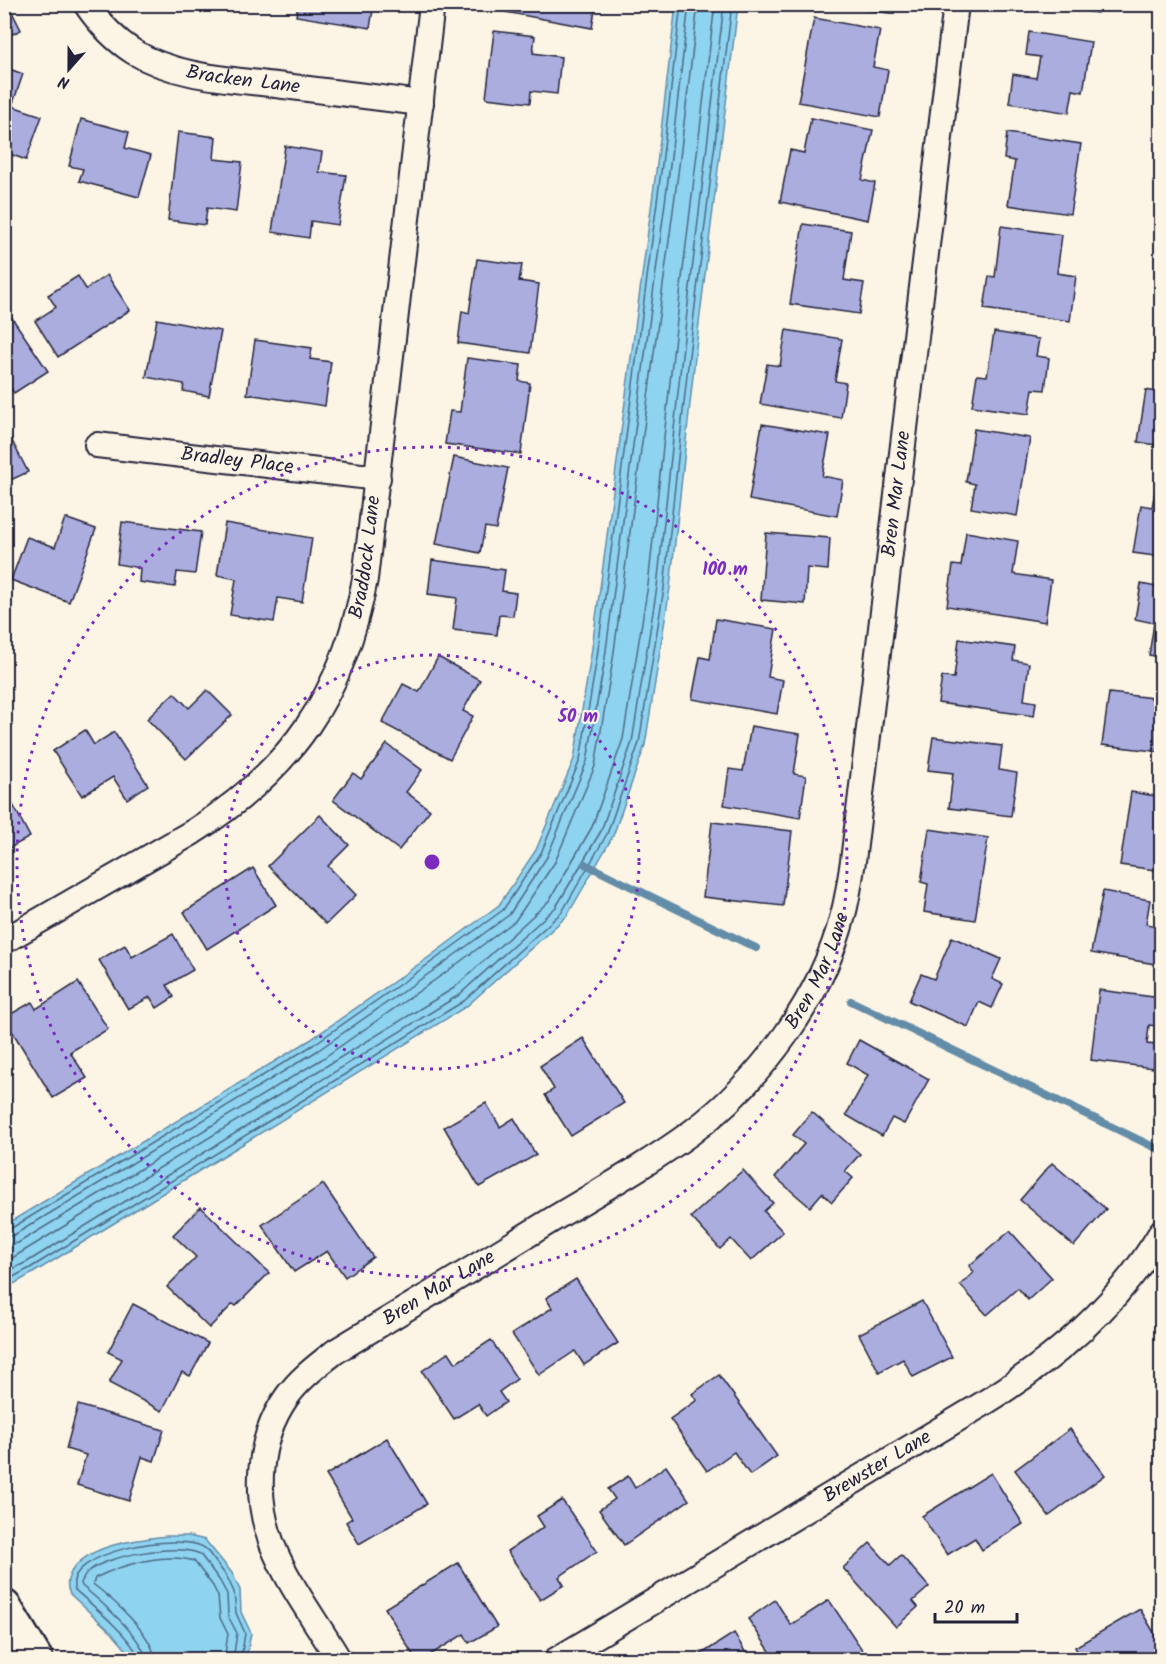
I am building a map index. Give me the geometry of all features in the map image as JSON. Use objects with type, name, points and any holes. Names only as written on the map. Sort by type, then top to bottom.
[{"type":"main road","points":[[4,1607],[36,1659]]},
{"type":"street","name":"Bracken Lane","points":[[86,4],[96,19],[114,37],[135,52],[155,62],[214,77],[421,103]]},
{"type":"street","name":"Braddock Lane","points":[[4,941],[215,818],[270,772],[302,735],[331,687],[352,636],[365,579],[432,4]]},
{"type":"street","name":"Bren Mar Lane","points":[[339,1659],[278,1557],[263,1511],[261,1488],[265,1448],[277,1413],[286,1398],[307,1375],[336,1351],[649,1161],[711,1116],[757,1072],[788,1030],[815,985],[836,937],[843,915],[853,861],[956,4]]},
{"type":"street","name":"Bradley Place","points":[[98,445],[378,478]]},
{"type":"street","name":"Brewster Lane","points":[[556,1659],[981,1405],[1039,1367],[1061,1350],[1106,1307],[1139,1266],[1161,1231]]},
{"type":"water","points":[[676,5],[738,5],[696,348],[670,588],[645,745],[613,836],[567,916],[467,1006],[5,1289],[5,1225],[310,1040],[429,957],[499,905],[536,850],[574,759],[591,655]]},
{"type":"water","points":[[166,1536],[189,1536],[205,1540],[232,1573],[240,1590],[241,1612],[251,1633],[246,1659],[134,1659],[112,1633],[70,1594],[67,1583],[71,1572],[89,1555],[114,1545]]},
{"type":"building","points":[[4,4],[8,4],[21,30],[4,38]]},
{"type":"building","points":[[298,4],[374,4],[370,28],[296,16]]},
{"type":"building","points":[[506,4],[596,4],[592,28],[505,12]]},
{"type":"building","points":[[830,4],[895,4],[894,14]]},
{"type":"building","points":[[1037,4],[1098,4],[1097,13]]},
{"type":"building","points":[[814,18],[880,30],[873,67],[888,70],[880,117],[798,102]]},
{"type":"building","points":[[494,31],[535,36],[533,53],[561,57],[557,94],[531,91],[530,103],[486,98]]},
{"type":"building","points":[[1029,32],[1091,42],[1083,92],[1073,90],[1069,113],[1009,103],[1013,74],[1036,78],[1040,57],[1026,55]]},
{"type":"building","points":[[4,67],[23,74],[12,106],[42,116],[26,160],[4,152]]},
{"type":"building","points":[[811,118],[873,130],[862,180],[875,183],[868,220],[780,202],[790,150],[804,153]]},
{"type":"building","points":[[81,119],[129,132],[125,148],[151,155],[139,197],[79,181],[83,169],[69,166]]},
{"type":"building","points":[[178,132],[216,137],[214,159],[242,162],[236,212],[207,208],[205,225],[168,220]]},
{"type":"building","points":[[1007,133],[1081,144],[1070,214],[1008,205],[1015,161],[1004,159]]},
{"type":"building","points":[[285,146],[322,152],[319,172],[346,175],[338,225],[311,221],[309,238],[272,232]]},
{"type":"building","points":[[803,224],[851,231],[844,280],[864,283],[859,314],[790,304]]},
{"type":"building","points":[[1001,226],[1062,235],[1057,273],[1076,276],[1070,321],[984,309],[989,276],[995,277]]},
{"type":"building","points":[[477,259],[522,265],[519,281],[539,284],[530,353],[458,343],[462,311],[469,313]]},
{"type":"building","points":[[107,275],[130,310],[58,357],[35,321],[56,307],[48,295],[78,276],[86,289]]},
{"type":"building","points":[[4,306],[48,371],[14,393],[7,383],[4,385]]},
{"type":"building","points":[[157,319],[221,331],[209,396],[183,391],[184,384],[146,377]]},
{"type":"building","points":[[786,330],[842,339],[835,381],[846,383],[841,418],[760,404],[767,364],[780,366]]},
{"type":"building","points":[[994,332],[1039,339],[1036,356],[1049,358],[1045,390],[1033,389],[1029,414],[972,406],[977,375],[987,376]]},
{"type":"building","points":[[255,340],[312,348],[310,359],[331,362],[325,406],[247,394]]},
{"type":"building","points":[[467,358],[521,365],[519,381],[530,383],[521,454],[445,444],[450,411],[460,412]]},
{"type":"building","points":[[1146,390],[1162,393],[1162,446],[1138,442]]},
{"type":"building","points":[[762,424],[830,435],[822,476],[843,480],[837,516],[749,500]]},
{"type":"building","points":[[974,429],[1030,438],[1017,516],[971,508],[975,484],[966,482]]},
{"type":"building","points":[[10,437],[28,472],[4,483],[4,440]]},
{"type":"building","points":[[454,457],[508,468],[496,529],[485,527],[480,553],[436,544]]},
{"type":"building","points":[[1157,482],[1162,482],[1162,557],[1133,553],[1141,505],[1152,507]]},
{"type":"building","points":[[65,518],[96,529],[69,602],[11,580],[27,537],[55,547]]},
{"type":"building","points":[[122,522],[201,532],[195,574],[177,572],[175,587],[139,582],[140,568],[117,564]]},
{"type":"building","points":[[225,523],[312,538],[302,602],[278,598],[274,622],[230,615],[236,579],[217,575]]},
{"type":"building","points":[[966,532],[1018,541],[1013,574],[1051,580],[1045,622],[947,606],[953,565],[961,566]]},
{"type":"building","points":[[766,533],[830,538],[828,570],[807,568],[805,604],[761,600]]},
{"type":"building","points":[[432,560],[505,570],[502,591],[516,593],[513,616],[499,615],[497,635],[453,630],[457,598],[428,594]]},
{"type":"building","points":[[1141,584],[1162,588],[1162,657],[1149,655],[1154,623],[1135,619]]},
{"type":"building","points":[[716,619],[776,629],[768,677],[783,680],[777,714],[692,699],[700,657],[710,659]]},
{"type":"building","points":[[959,639],[1015,647],[1013,660],[1029,663],[1024,700],[1036,702],[1034,716],[938,703],[942,677],[954,678]]},
{"type":"building","points":[[438,657],[480,680],[463,711],[473,716],[450,759],[382,723],[403,684],[419,692]]},
{"type":"building","points":[[207,690],[232,715],[186,759],[147,719],[174,693],[189,708]]},
{"type":"building","points":[[1109,693],[1162,699],[1162,752],[1102,745]]},
{"type":"building","points":[[751,726],[800,734],[794,774],[806,776],[800,818],[724,805],[729,769],[743,771]]},
{"type":"building","points":[[85,730],[94,745],[114,732],[148,785],[127,799],[113,777],[82,796],[53,751]]},
{"type":"building","points":[[933,737],[1002,746],[999,770],[1017,773],[1011,816],[949,808],[953,773],[928,770]]},
{"type":"building","points":[[387,744],[422,770],[406,792],[430,810],[399,850],[333,800],[353,773],[361,779]]},
{"type":"building","points":[[1131,792],[1162,797],[1162,871],[1120,865]]},
{"type":"building","points":[[10,799],[30,837],[4,851],[4,802]]},
{"type":"building","points":[[320,815],[349,845],[328,866],[356,895],[326,924],[268,866]]},
{"type":"building","points":[[712,822],[792,831],[783,906],[703,897]]},
{"type":"building","points":[[929,829],[988,838],[975,920],[924,912],[928,884],[921,882]]},
{"type":"building","points":[[253,868],[276,905],[207,949],[184,912]]},
{"type":"building","points":[[1103,891],[1150,900],[1146,924],[1162,927],[1161,965],[1091,953]]},
{"type":"building","points":[[173,934],[193,970],[167,985],[174,997],[157,1008],[150,997],[128,1009],[99,960],[125,945],[132,957]]},
{"type":"building","points":[[952,937],[1001,959],[992,979],[1003,984],[992,1008],[979,1002],[968,1027],[909,1001],[921,974],[934,979]]},
{"type":"building","points":[[78,982],[108,1029],[70,1052],[87,1078],[53,1098],[4,1018],[32,1002],[36,1009]]},
{"type":"building","points":[[1099,990],[1161,998],[1157,1026],[1149,1025],[1147,1044],[1156,1045],[1153,1068],[1091,1060]]},
{"type":"building","points":[[583,1038],[624,1103],[571,1136],[545,1095],[554,1089],[540,1066]]},
{"type":"building","points":[[859,1040],[929,1079],[904,1124],[892,1118],[882,1136],[846,1115],[868,1075],[847,1063]]},
{"type":"building","points":[[4,1088],[11,1100],[4,1103]]},
{"type":"building","points":[[486,1103],[500,1127],[514,1118],[536,1155],[479,1187],[444,1127]]},
{"type":"building","points":[[812,1112],[860,1154],[845,1171],[853,1178],[832,1202],[822,1193],[810,1207],[775,1177],[804,1144],[793,1135]]},
{"type":"building","points":[[1052,1163],[1106,1209],[1074,1246],[1020,1200]]},
{"type":"building","points":[[743,1170],[773,1203],[764,1211],[783,1232],[751,1261],[731,1239],[720,1249],[691,1217]]},
{"type":"building","points":[[323,1184],[373,1257],[345,1277],[327,1251],[294,1272],[262,1225]]},
{"type":"building","points":[[201,1207],[269,1273],[236,1306],[233,1304],[209,1328],[167,1287],[196,1257],[173,1235]]},
{"type":"building","points":[[1010,1231],[1052,1278],[1028,1300],[1018,1288],[987,1315],[960,1285],[974,1272],[969,1266]]},
{"type":"building","points":[[576,1279],[618,1343],[584,1365],[575,1351],[539,1375],[512,1334],[552,1308],[546,1298]]},
{"type":"building","points":[[922,1301],[952,1357],[913,1377],[903,1359],[879,1372],[859,1334]]},
{"type":"building","points":[[133,1304],[208,1343],[190,1376],[182,1372],[162,1411],[109,1383],[122,1359],[108,1352]]},
{"type":"building","points":[[491,1340],[517,1379],[499,1392],[506,1402],[486,1416],[478,1404],[454,1419],[422,1371],[449,1352],[456,1363]]},
{"type":"building","points":[[719,1375],[777,1456],[750,1475],[734,1452],[707,1471],[670,1419],[697,1400],[692,1394]]},
{"type":"building","points":[[78,1405],[164,1430],[154,1461],[142,1457],[129,1501],[77,1485],[86,1455],[66,1449]]},
{"type":"building","points":[[1070,1429],[1105,1475],[1049,1516],[1015,1470]]},
{"type":"building","points":[[387,1438],[427,1504],[359,1544],[346,1522],[352,1518],[326,1475]]},
{"type":"building","points":[[666,1466],[689,1500],[624,1545],[599,1510],[615,1499],[608,1489],[628,1476],[635,1488]]},
{"type":"building","points":[[991,1473],[1023,1524],[982,1550],[975,1538],[947,1555],[922,1516]]},
{"type":"building","points":[[562,1500],[597,1551],[559,1577],[564,1585],[540,1600],[507,1551],[544,1527],[537,1516]]},
{"type":"building","points":[[870,1543],[890,1565],[901,1555],[929,1587],[913,1601],[918,1607],[896,1627],[843,1568]]},
{"type":"building","points":[[458,1563],[497,1627],[469,1643],[464,1634],[422,1660],[416,1660],[385,1608]]},
{"type":"building","points":[[775,1600],[791,1625],[829,1600],[863,1651],[850,1660],[776,1660],[748,1619]]},
{"type":"building","points":[[1140,1609],[1162,1646],[1162,1659],[1082,1660],[1075,1647]]},
{"type":"building","points":[[734,1633],[750,1660],[692,1660]]},
{"type":"waterway","points":[[585,864],[756,948]]},
{"type":"waterway","points":[[851,1001],[1160,1150]]}]
